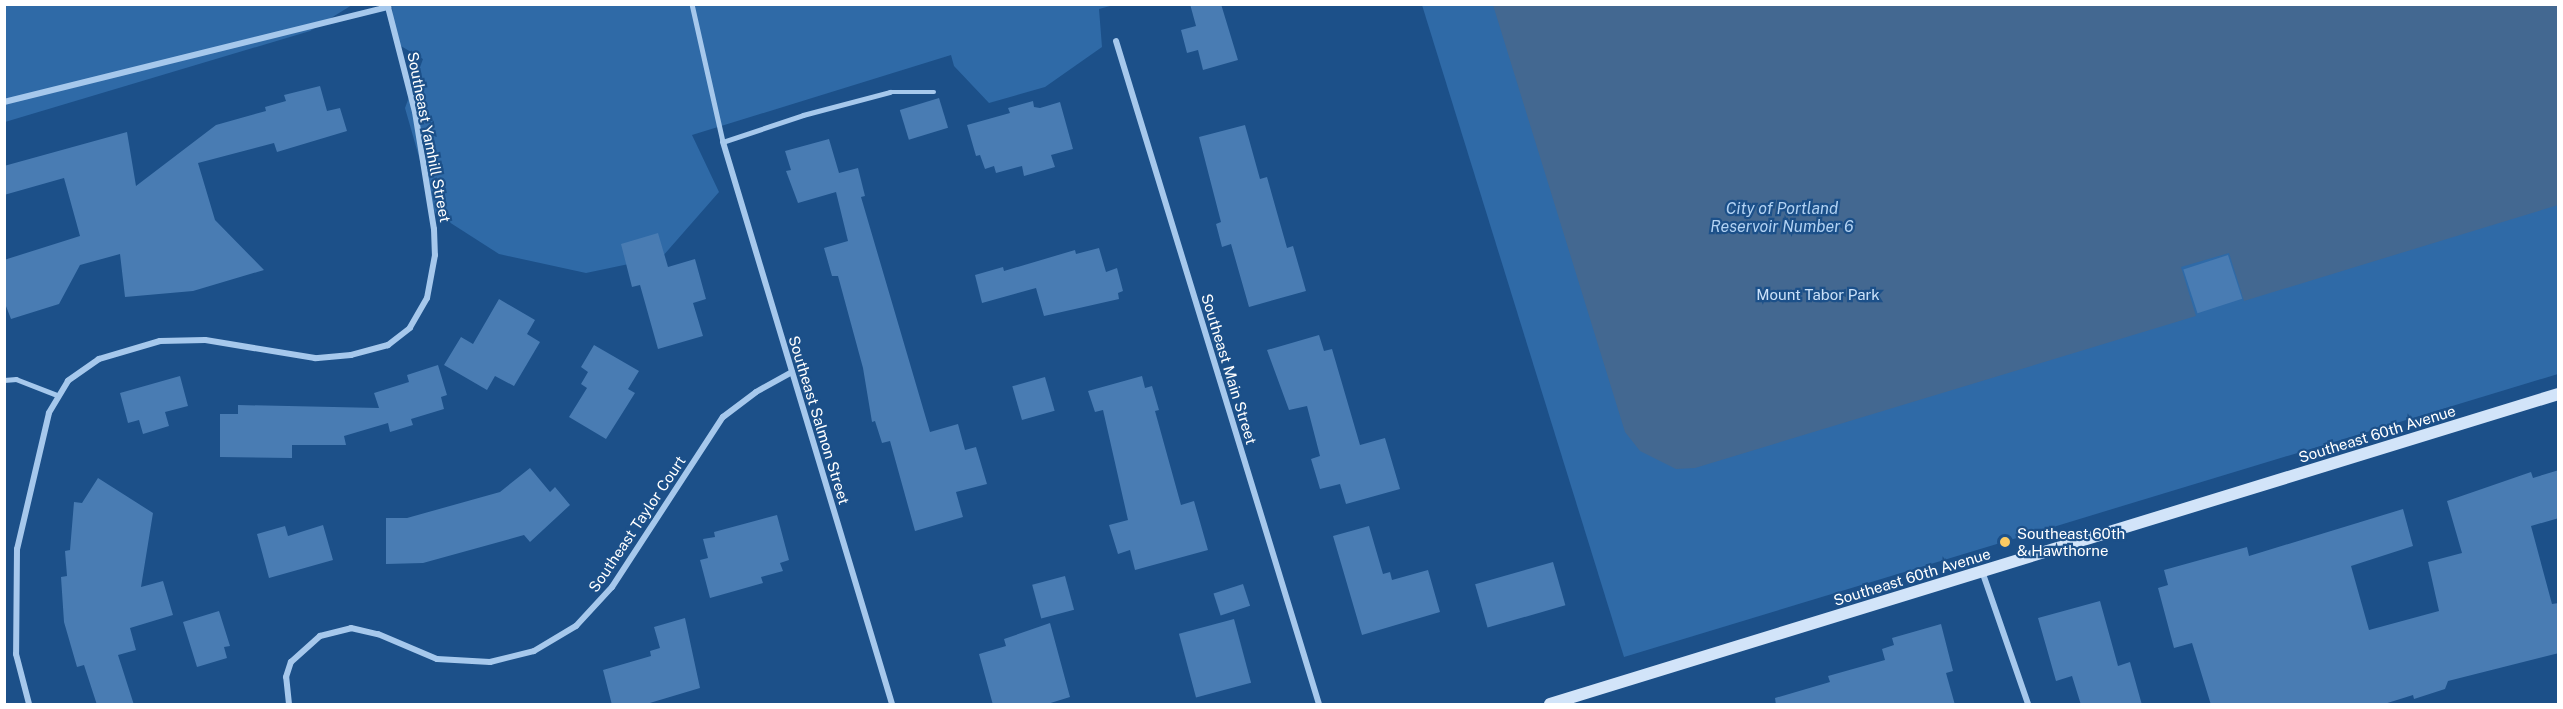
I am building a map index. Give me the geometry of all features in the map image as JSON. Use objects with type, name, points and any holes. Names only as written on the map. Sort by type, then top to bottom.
[{"type":"main road","name":"Southeast 60th Avenue","points":[[1550,705],[2559,394]]},
{"type":"street","name":"Southeast Yamhill Street","points":[[4,102],[389,6],[415,112],[434,229],[427,298],[410,328],[388,345],[332,358],[205,340],[160,341],[99,360],[80,370],[57,395],[17,549],[16,654],[29,705]]},
{"type":"street","name":"Southeast Main Street","points":[[1116,41],[1319,705]]},
{"type":"street","name":"Southeast Salmon Street","points":[[723,142],[892,705]]},
{"type":"street","name":"Southeast Taylor Court","points":[[289,705],[286,677],[291,662],[320,636],[351,628],[378,634],[437,659],[490,662],[534,651],[576,626],[612,587],[723,417],[756,392],[792,372]]},
{"type":"street","points":[[1982,571],[2028,705]]},
{"type":"lane","points":[[692,4],[723,142],[803,115],[890,92],[934,92]]},
{"type":"lane","points":[[4,380],[16,379],[57,395]]},
{"type":"green space","points":[[4,5],[352,5],[310,31],[5,122]]},
{"type":"green space","points":[[392,5],[1114,5],[1099,9],[1102,47],[1045,87],[989,103],[954,66],[951,55],[692,135],[719,192],[662,257],[586,273],[499,254],[435,213],[405,108],[423,59],[394,42]]},
{"type":"green space","name":"City of Portland Reservoir Number 6","points":[[1422,5],[2558,5],[2558,374],[1624,657]]},
{"type":"water","name":"City of Portland Reservoir Number 6","points":[[1493,5],[2558,5],[2558,205],[2244,301],[2229,253],[2181,267],[2196,316],[1695,468],[1676,469],[1640,451],[1625,432]]},
{"type":"building","points":[[1190,4],[1221,4],[1238,60],[1203,70],[1198,50],[1187,53],[1181,30],[1196,26]]},
{"type":"building","points":[[320,86],[327,111],[340,108],[347,131],[277,152],[274,143],[198,163],[215,220],[264,270],[193,291],[125,297],[120,254],[80,265],[59,304],[11,319],[4,301],[4,260],[80,236],[64,178],[4,195],[4,166],[127,132],[136,186],[216,125],[266,111],[265,107],[286,101],[284,95]]},
{"type":"building","points":[[939,98],[948,128],[909,140],[900,110]]},
{"type":"building","points":[[1033,101],[1034,107],[1040,108],[1060,102],[1073,149],[1051,155],[1055,167],[1024,176],[1022,166],[996,173],[994,166],[985,169],[980,155],[976,156],[967,125],[1010,113],[1008,108]]},
{"type":"building","points":[[1245,125],[1260,179],[1267,177],[1287,248],[1293,246],[1306,291],[1249,307],[1231,244],[1222,247],[1216,224],[1221,222],[1199,137]]},
{"type":"building","points":[[829,139],[839,173],[858,168],[865,196],[861,197],[930,432],[958,424],[965,450],[976,447],[987,484],[956,492],[963,517],[915,531],[890,441],[882,443],[875,421],[872,422],[863,368],[838,276],[832,276],[824,248],[848,241],[836,192],[798,203],[786,171],[791,170],[785,151]]},
{"type":"building","points":[[658,233],[668,267],[695,259],[706,299],[693,303],[703,336],[658,349],[640,285],[632,287],[621,244]]},
{"type":"building","points":[[1099,248],[1106,272],[1117,268],[1123,291],[1118,293],[1119,299],[1044,316],[1036,288],[982,303],[975,275],[1003,267],[1004,271],[1075,250],[1076,254]]},
{"type":"building","points":[[2228,255],[2242,299],[2198,313],[2183,270]]},
{"type":"building","points":[[499,299],[535,320],[527,334],[540,342],[514,386],[495,376],[487,390],[444,365],[461,337],[473,344]]},
{"type":"building","points":[[1319,335],[1324,351],[1332,349],[1360,445],[1385,438],[1400,489],[1346,504],[1340,484],[1320,489],[1311,459],[1320,456],[1307,406],[1289,410],[1267,350]]},
{"type":"building","points":[[594,345],[639,371],[628,389],[635,393],[606,439],[569,417],[587,388],[581,384],[588,372],[581,367]]},
{"type":"building","points":[[438,365],[447,395],[441,397],[444,409],[411,419],[413,425],[390,432],[388,423],[344,436],[346,445],[292,445],[292,458],[220,457],[220,414],[238,414],[238,405],[379,408],[374,393],[409,382],[407,375]]},
{"type":"building","points":[[180,376],[188,406],[165,412],[169,426],[143,434],[139,420],[128,423],[120,393]]},
{"type":"building","points":[[1142,376],[1145,388],[1152,386],[1159,410],[1155,411],[1181,505],[1194,501],[1208,550],[1135,570],[1130,550],[1118,554],[1109,525],[1128,520],[1103,410],[1095,412],[1088,391]]},
{"type":"building","points":[[1045,377],[1055,411],[1022,420],[1012,386]]},
{"type":"building","points":[[530,468],[550,492],[555,487],[570,505],[530,542],[524,535],[423,563],[386,564],[386,518],[407,518],[500,492]]},
{"type":"building","points":[[2559,470],[2559,518],[2531,526],[2552,604],[2559,603],[2559,653],[2448,681],[2445,689],[2414,699],[2413,695],[2381,705],[2211,705],[2192,643],[2174,648],[2158,588],[2168,585],[2164,570],[2247,547],[2249,556],[2403,509],[2413,546],[2351,566],[2369,630],[2439,611],[2428,562],[2462,553],[2447,501],[2531,472],[2533,478]]},
{"type":"building","points":[[98,478],[153,513],[141,587],[163,581],[173,615],[130,628],[136,650],[118,655],[134,705],[97,705],[84,665],[77,667],[64,622],[61,577],[67,576],[65,551],[70,550],[74,502],[82,503]]},
{"type":"building","points":[[777,515],[789,560],[780,563],[783,571],[761,577],[763,583],[710,598],[700,560],[708,558],[703,539],[715,537],[714,532]]},
{"type":"building","points":[[323,525],[333,560],[269,578],[257,534],[285,526],[288,536]]},
{"type":"building","points":[[1369,526],[1383,574],[1390,572],[1392,580],[1428,570],[1440,612],[1362,635],[1333,536]]},
{"type":"building","points":[[1553,562],[1565,605],[1488,628],[1475,584]]},
{"type":"building","points":[[1065,576],[1074,610],[1041,619],[1032,585]]},
{"type":"building","points":[[1243,584],[1250,606],[1221,615],[1214,594]]},
{"type":"building","points":[[2100,601],[2118,666],[2130,662],[2142,705],[2081,705],[2072,676],[2056,681],[2038,618]]},
{"type":"building","points":[[219,611],[230,646],[224,647],[227,658],[197,667],[183,622]]},
{"type":"building","points":[[685,618],[700,688],[643,705],[612,705],[603,670],[651,656],[650,651],[660,648],[654,627]]},
{"type":"building","points":[[1234,619],[1251,683],[1196,698],[1179,634]]},
{"type":"building","points":[[1050,623],[1070,697],[1044,705],[993,705],[979,654],[1006,646],[1004,639]]},
{"type":"building","points":[[1941,624],[1953,671],[1946,673],[1955,705],[1776,705],[1775,698],[1830,682],[1828,676],[1885,660],[1882,649],[1894,645],[1892,638]]},
{"type":"place","name":"Southeast 60th & Hawthorne","points":[[2005,542]]},
{"type":"park label","name":"Mount Tabor Park","points":[[1818,295]]}]
